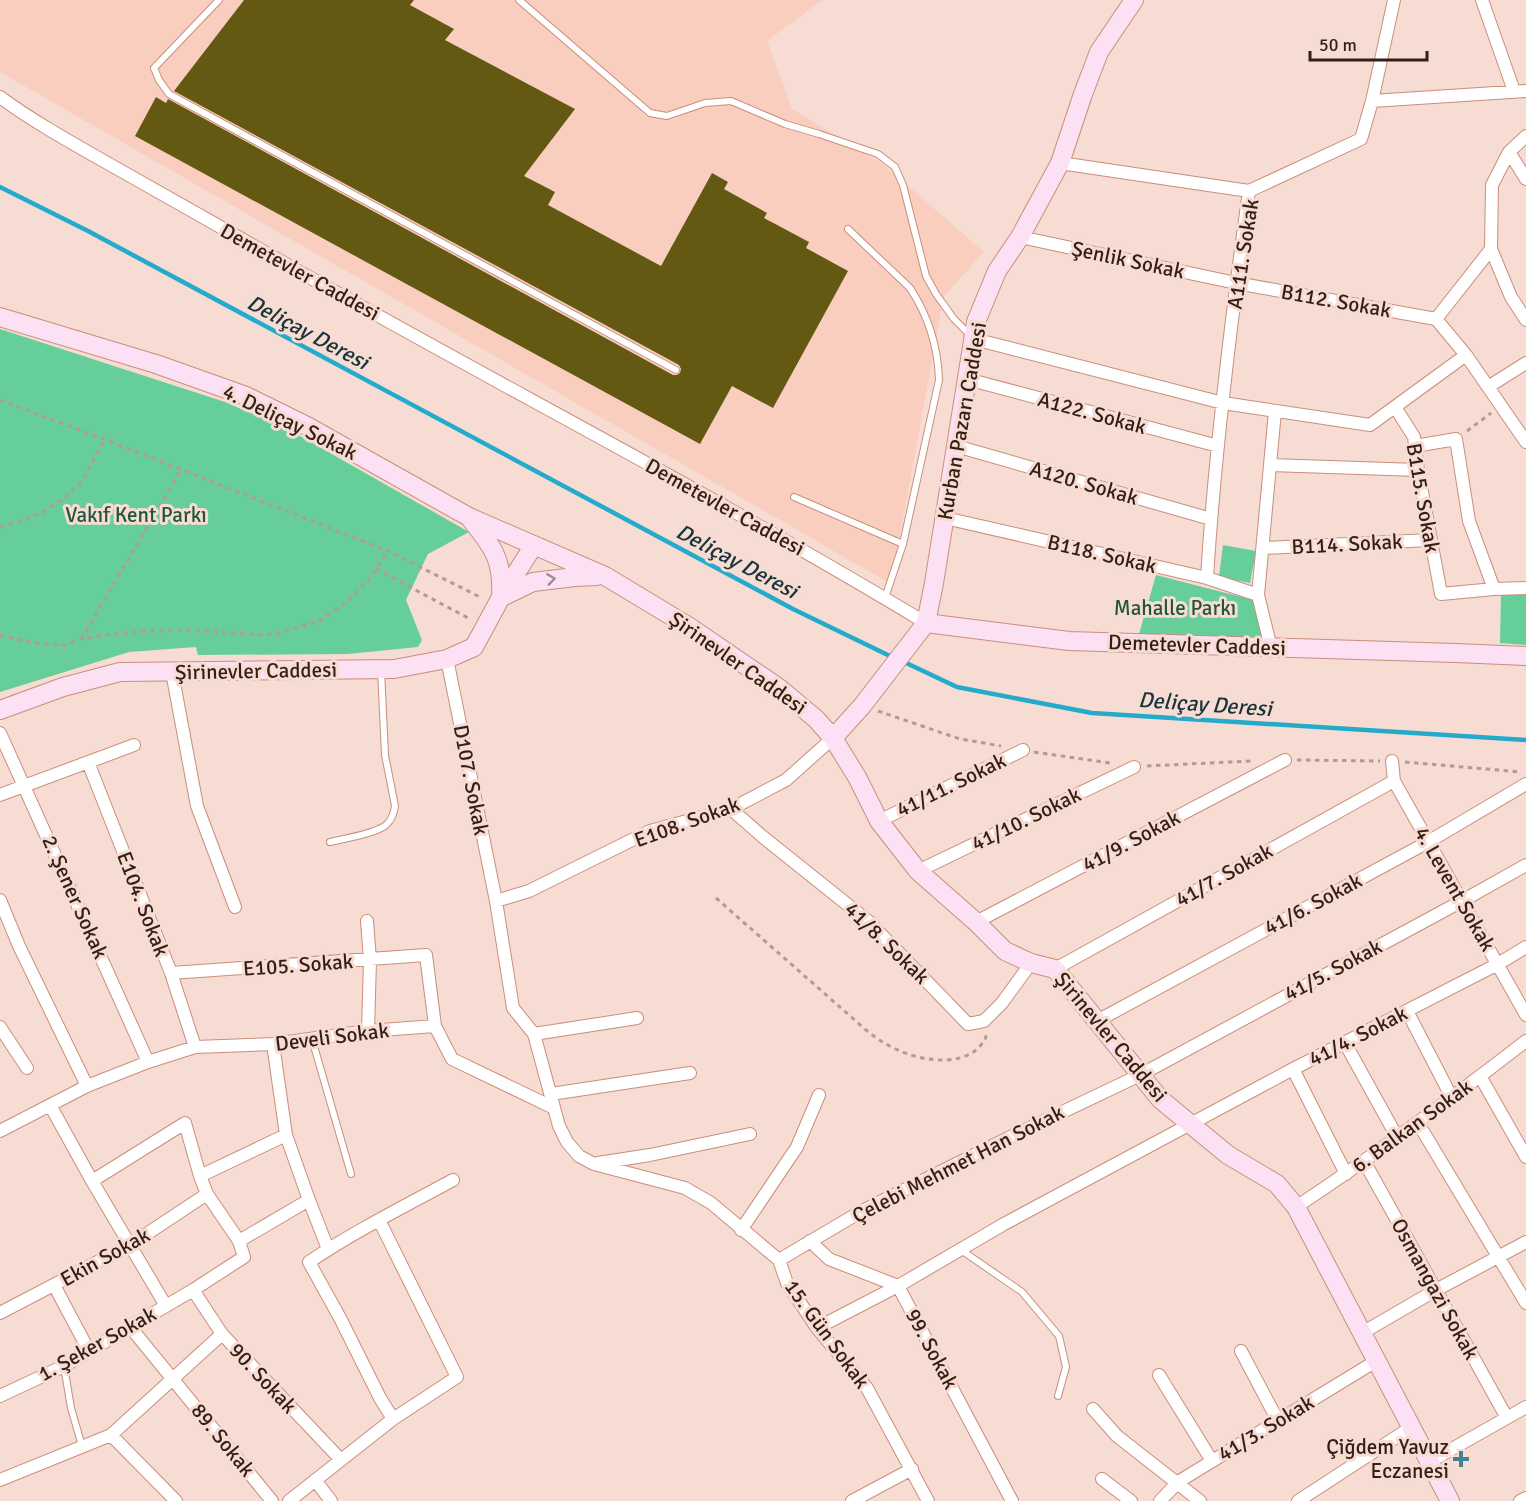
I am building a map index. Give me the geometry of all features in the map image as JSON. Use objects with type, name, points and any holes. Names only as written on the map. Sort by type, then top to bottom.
[{"type":"main road","name":"Kurban Pazarı Caddesi","points":[[833,738],[862,706],[922,627],[945,518],[976,322],[997,271],[1020,237],[1060,164],[1098,52],[1134,0]]},
{"type":"main road","name":"4. Deliçay Sokak","points":[[0,317],[156,364],[246,396],[307,426],[469,517],[534,545]]},
{"type":"main road","points":[[469,517],[487,538],[500,566],[502,580],[499,602]]},
{"type":"main road","name":"Şirinevler Caddesi","points":[[0,710],[63,687],[120,672],[394,669],[447,658],[474,647],[534,545],[605,576],[688,626],[779,688],[816,719],[833,738],[857,777],[879,821],[918,871],[1005,951],[1031,963],[1055,969],[1161,1099],[1228,1155],[1277,1184],[1296,1207],[1429,1462],[1444,1499]]},
{"type":"main road","points":[[499,602],[533,582],[605,576]]},
{"type":"main road","name":"Demetevler Caddesi","points":[[922,627],[1069,641],[1526,656]]},
{"type":"street","name":"A111. Sokak","points":[[1208,578],[1218,446],[1236,284],[1250,192],[1361,139],[1372,101],[1394,0]]},
{"type":"street","points":[[1372,101],[1520,91],[1482,0]]},
{"type":"street","name":"Demetevler Caddesi","points":[[0,97],[66,139],[305,275],[835,568],[885,598],[922,627]]},
{"type":"street","points":[[1526,136],[1509,152],[1492,185],[1491,249],[1511,297],[1526,320]]},
{"type":"street","points":[[1509,152],[1526,179]]},
{"type":"street","points":[[1060,164],[1250,192]]},
{"type":"street","name":"Şenlik Sokak","points":[[1020,237],[1236,284]]},
{"type":"street","points":[[1491,249],[1436,319],[1466,355],[1526,442]]},
{"type":"street","name":"B112. Sokak","points":[[1236,284],[1436,319]]},
{"type":"street","points":[[974,339],[1223,403],[1370,425],[1466,355]]},
{"type":"street","points":[[1488,387],[1526,363]]},
{"type":"street","name":"A122. Sokak","points":[[967,379],[1218,446]]},
{"type":"street","name":"B115. Sokak","points":[[1395,407],[1414,437],[1441,594],[1494,589]]},
{"type":"street","points":[[1271,648],[1258,595],[1275,411]]},
{"type":"street","points":[[1415,446],[1456,439],[1469,520],[1494,589],[1526,588]]},
{"type":"street","name":"A120. Sokak","points":[[956,446],[1211,519]]},
{"type":"street","points":[[1270,465],[1418,470]]},
{"type":"street","name":"B118. Sokak","points":[[945,518],[1208,578],[1258,595]]},
{"type":"street","name":"B114. Sokak","points":[[1263,548],[1430,540]]},
{"type":"street","name":"D107. Sokak","points":[[447,658],[496,901]]},
{"type":"street","points":[[172,672],[197,806],[235,906]]},
{"type":"street","name":"2. Şener Sokak","points":[[0,734],[148,1062]]},
{"type":"street","name":"E108. Sokak","points":[[496,901],[529,891],[650,831],[731,809],[786,780],[833,738]]},
{"type":"street","points":[[0,795],[134,745]]},
{"type":"street","name":"41/11. Sokak","points":[[879,821],[1023,750]]},
{"type":"street","name":"41/9. Sokak","points":[[976,922],[1285,760]]},
{"type":"street","name":"4. Levent Sokak","points":[[1392,761],[1394,782],[1526,1015]]},
{"type":"street","name":"E104. Sokak","points":[[88,762],[171,974],[195,1047]]},
{"type":"street","name":"41/10. Sokak","points":[[918,871],[1134,767]]},
{"type":"street","name":"41/7. Sokak","points":[[1055,969],[1394,782]]},
{"type":"street","name":"41/6. Sokak","points":[[1097,1021],[1428,842],[1526,784]]},
{"type":"street","name":"41/8. Sokak","points":[[731,809],[868,921],[968,1024],[984,1021]]},
{"type":"street","name":"41/5. Sokak","points":[[1140,1075],[1526,865]]},
{"type":"street","points":[[0,900],[19,946],[87,1086]]},
{"type":"street","name":"15. Gün Sokak","points":[[496,901],[513,1008],[534,1034],[559,1126],[567,1142],[579,1156],[594,1164],[685,1188],[711,1203],[778,1260],[787,1283],[817,1328],[867,1388],[928,1501]]},
{"type":"street","points":[[367,921],[370,960],[368,1031]]},
{"type":"street","name":"41/4. Sokak","points":[[817,1328],[898,1286],[1004,1224],[1190,1124],[1498,964],[1526,947]]},
{"type":"street","name":"E105. Sokak","points":[[171,974],[426,955],[435,1026]]},
{"type":"street","points":[[984,1021],[1002,1004],[1031,963]]},
{"type":"street","points":[[1407,1011],[1452,1098]]},
{"type":"street","points":[[534,1034],[637,1018]]},
{"type":"street","points":[[435,1026],[452,1059],[554,1108]]},
{"type":"street","name":"Develi Sokak","points":[[0,1131],[87,1086],[148,1062],[195,1047],[273,1044],[368,1031],[435,1026]]},
{"type":"street","points":[[0,1027],[27,1068]]},
{"type":"street","name":"6. Balkan Sokak","points":[[1296,1207],[1418,1123],[1526,1041]]},
{"type":"street","points":[[1345,1043],[1397,1137]]},
{"type":"street","points":[[273,1044],[286,1135],[328,1249]]},
{"type":"street","points":[[1293,1069],[1346,1174]]},
{"type":"street","points":[[550,1094],[690,1073]]},
{"type":"street","name":"Çelebi Mehmet Han Sokak","points":[[778,1260],[862,1211],[1140,1075]]},
{"type":"street","points":[[1480,1076],[1526,1157]]},
{"type":"street","points":[[741,1230],[796,1148],[819,1095]]},
{"type":"street","points":[[50,1105],[166,1306]]},
{"type":"street","points":[[1418,1123],[1526,1303]]},
{"type":"street","points":[[92,1181],[185,1124],[207,1194],[239,1241],[309,1200]]},
{"type":"street","points":[[594,1164],[750,1134]]},
{"type":"street","points":[[200,1176],[286,1135]]},
{"type":"street","name":"Osmangazi Sokak","points":[[1364,1161],[1507,1418]]},
{"type":"street","points":[[393,1419],[309,1262],[328,1249],[453,1180]]},
{"type":"street","name":"Ekin Sokak","points":[[0,1314],[130,1245],[207,1194]]},
{"type":"street","points":[[289,1501],[393,1419],[457,1377],[379,1220]]},
{"type":"street","name":"1. Şeker Sokak","points":[[0,1396],[64,1366],[131,1328],[244,1257],[239,1241]]},
{"type":"street","name":"99. Sokak","points":[[810,1241],[829,1259],[898,1286],[1012,1501]]},
{"type":"street","points":[[1362,1333],[1526,1242]]},
{"type":"street","points":[[54,1285],[89,1351]]},
{"type":"street","name":"90. Sokak","points":[[193,1290],[222,1334],[340,1460]]},
{"type":"street","name":"89. Sokak","points":[[131,1328],[272,1501]]},
{"type":"street","points":[[0,1480],[111,1435],[222,1334]]},
{"type":"street","points":[[1240,1351],[1278,1421]]},
{"type":"street","name":"41/3. Sokak","points":[[1160,1501],[1178,1482],[1376,1361]]},
{"type":"street","points":[[1159,1375],[1212,1461]]},
{"type":"street","points":[[1429,1462],[1526,1407]]},
{"type":"street","points":[[1093,1409],[1117,1436],[1200,1501]]},
{"type":"street","points":[[1298,1501],[1410,1428]]},
{"type":"street","points":[[111,1435],[177,1501]]},
{"type":"street","points":[[852,1501],[912,1469]]},
{"type":"street","points":[[1102,1479],[1131,1501]]},
{"type":"street","points":[[315,1480],[331,1501]]},
{"type":"street","points":[[1520,1501],[1526,1498]]},
{"type":"lane","points":[[219,0],[154,68],[169,94],[676,370]]},
{"type":"lane","points":[[519,0],[650,113],[667,116],[705,103],[731,101],[785,124],[878,154],[895,167],[903,185],[926,276],[954,319],[974,339]]},
{"type":"lane","points":[[848,230],[910,288],[924,312],[937,352],[939,380],[903,544],[885,598]]},
{"type":"lane","points":[[794,497],[903,544]]},
{"type":"lane","points":[[330,842],[382,828],[391,820],[394,813],[395,806],[385,755],[381,669]]},
{"type":"lane","points":[[312,1039],[351,1174]]},
{"type":"lane","points":[[960,1250],[1022,1292],[1059,1336],[1066,1367],[1058,1396]]},
{"type":"lane","points":[[64,1366],[71,1408],[82,1446]]},
{"type":"path","points":[[0,400],[388,551],[499,602]]},
{"type":"path","points":[[1456,439],[1501,406]]},
{"type":"path","points":[[0,527],[45,512],[64,498],[83,480],[104,439]]},
{"type":"path","points":[[80,639],[181,470]]},
{"type":"path","points":[[0,634],[24,641],[65,645],[80,639],[148,631],[193,630],[275,634],[319,621],[347,602],[376,569],[388,551]]},
{"type":"path","points":[[376,569],[485,628]]},
{"type":"path","points":[[862,706],[960,739],[1134,767],[1250,762]]},
{"type":"path","points":[[1285,760],[1392,761],[1526,772]]},
{"type":"path","points":[[716,898],[866,1030],[899,1051],[932,1059],[960,1059],[979,1048],[983,1043],[986,1037],[984,1021]]},
{"type":"shaded area","points":[[0,0],[822,0],[767,41],[792,109],[884,165],[984,252],[944,296],[891,584],[0,72]]},
{"type":"green space","name":"Vakıf Kent Parkı","points":[[0,329],[225,402],[286,428],[469,532],[428,554],[406,600],[422,640],[418,647],[348,654],[198,655],[196,647],[129,652],[0,692]]},
{"type":"green space","points":[[1223,545],[1256,551],[1250,583],[1219,577]]},
{"type":"green space","name":"Mahalle Parkı","points":[[1156,575],[1257,601],[1262,638],[1139,634]]},
{"type":"green space","points":[[1501,595],[1526,595],[1526,645],[1500,643]]},
{"type":"building","points":[[244,0],[414,0],[410,5],[454,29],[445,40],[575,109],[524,176],[555,192],[548,205],[661,266],[712,173],[728,182],[724,189],[767,213],[764,218],[809,242],[806,248],[848,271],[773,408],[732,386],[700,444],[135,136],[156,97],[166,103],[168,99],[673,375],[680,373],[679,365],[174,91]]},
{"type":"waterway","name":"Deliçay Deresi","points":[[0,187],[88,231],[793,609],[894,658]]},
{"type":"waterway","name":"Deliçay Deresi","points":[[902,661],[957,687],[1092,713],[1526,740]]},
{"type":"place","name":"Çiğdem Yavuz Eczanesi","points":[[1461,1459]]}]
